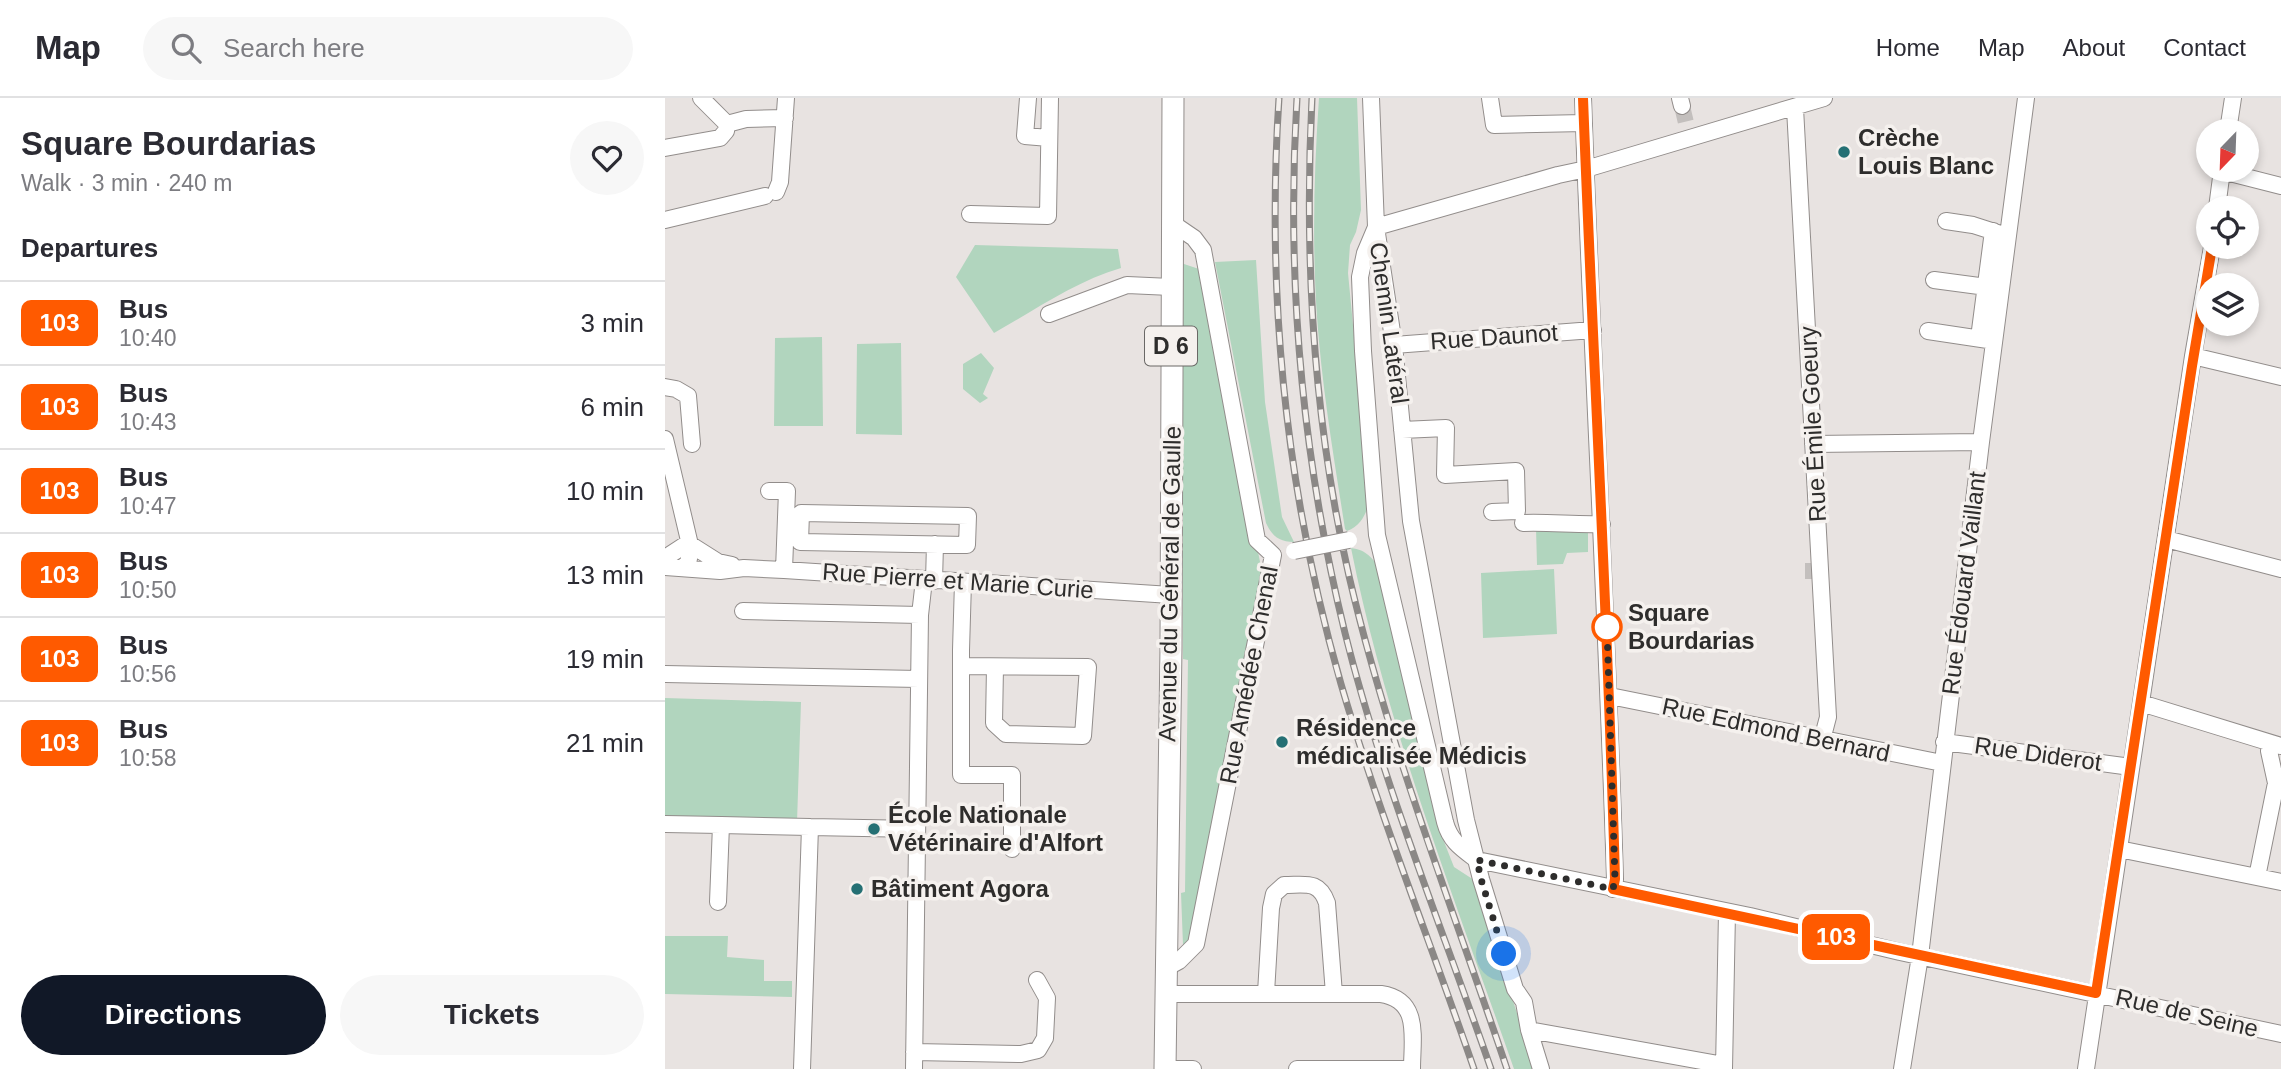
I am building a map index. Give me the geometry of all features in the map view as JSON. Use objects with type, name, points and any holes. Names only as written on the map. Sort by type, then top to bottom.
[{"type":"main road","name":"Avenue du Général de Gaulle","points":[[1165,1069],[1173,98]]},
{"type":"street","points":[[665,148],[720,138],[726,131],[726,124],[701,98]]},
{"type":"street","points":[[665,220],[771,194],[780,182],[786,98]]},
{"type":"street","points":[[1028,98],[1025,136],[1049,138]]},
{"type":"street","points":[[970,214],[1048,216],[1050,98]]},
{"type":"street","points":[[1371,98],[1376,227],[1586,169],[1688,133],[1795,108],[1823,98]]},
{"type":"street","points":[[1490,98],[1494,125],[1584,123]]},
{"type":"street","points":[[1583,98],[1597,458],[1610,696],[1615,879],[1613,889]]},
{"type":"street","name":"Rue Édouard Vaillant","points":[[1902,1069],[1920,957],[1981,442],[1987,339],[2000,233],[2026,98]]},
{"type":"street","points":[[2230,119],[2233,98]]},
{"type":"street","name":"Rue Émile Goeury","points":[[1795,108],[1828,717],[1822,740]]},
{"type":"street","points":[[726,124],[746,119],[785,118]]},
{"type":"street","points":[[2259,180],[2281,186]]},
{"type":"street","points":[[1945,221],[2000,233]]},
{"type":"street","name":"Rue Amédée Chenal","points":[[1166,968],[1179,961],[1196,944],[1273,555],[1257,540],[1203,250],[1194,238],[1171,223]]},
{"type":"street","name":"Chemin Latéral","points":[[1376,227],[1394,345],[1411,521],[1467,820],[1481,879],[1515,989],[1524,1002],[1541,1069]]},
{"type":"street","name":"Chemin Latéral","points":[[1376,227],[1365,253],[1360,277],[1377,535],[1444,822],[1449,837],[1477,860]]},
{"type":"street","points":[[2086,1069],[2210,259]]},
{"type":"street","points":[[1934,280],[1993,288]]},
{"type":"street","points":[[1049,314],[1126,285],[1171,287]]},
{"type":"street","name":"Rue Daunot","points":[[1394,345],[1593,330]]},
{"type":"street","points":[[1928,331],[1987,339]]},
{"type":"street","points":[[2193,356],[2281,377]]},
{"type":"street","points":[[665,387],[676,389],[688,396],[692,444]]},
{"type":"street","points":[[1402,430],[1446,428],[1445,475],[1516,471],[1517,511],[1492,512]]},
{"type":"street","points":[[665,439],[691,556],[683,568]]},
{"type":"street","points":[[1813,444],[1981,442]]},
{"type":"street","points":[[769,491],[787,491],[784,570]]},
{"type":"street","points":[[800,513],[968,516],[967,545],[935,544],[800,542],[800,513]]},
{"type":"street","points":[[1523,523],[1602,524]]},
{"type":"street","points":[[1273,555],[1377,535]]},
{"type":"street","points":[[2167,539],[2281,569]]},
{"type":"street","points":[[665,558],[688,543]]},
{"type":"street","name":"Rue Pierre et Marie Curie","points":[[688,543],[718,562],[744,568]]},
{"type":"street","points":[[914,1069],[920,615],[935,544]]},
{"type":"street","name":"Rue Pierre et Marie Curie","points":[[665,567],[720,571],[744,568],[784,570],[1171,595]]},
{"type":"street","points":[[963,582],[961,775],[1012,775],[1012,849]]},
{"type":"street","points":[[743,611],[920,615]]},
{"type":"street","points":[[961,666],[1088,667],[1083,736],[1006,734],[994,723],[995,667]]},
{"type":"street","points":[[665,674],[919,679]]},
{"type":"street","name":"Rue Edmond Bernard","points":[[1610,696],[1942,764]]},
{"type":"street","points":[[2141,703],[2276,745]]},
{"type":"street","name":"Rue Diderot","points":[[1944,742],[2131,767]]},
{"type":"street","points":[[2257,877],[2276,783],[2269,751],[2276,745]]},
{"type":"street","points":[[665,824],[917,829]]},
{"type":"street","points":[[718,902],[721,825]]},
{"type":"street","points":[[802,1069],[810,827]]},
{"type":"street","points":[[2119,849],[2281,882]]},
{"type":"street","name":"Rue de Seine","points":[[1477,860],[2281,1034]]},
{"type":"street","points":[[1266,993],[1274,894],[1284,885],[1291,885],[1315,886],[1323,892],[1327,903],[1334,994]]},
{"type":"street","points":[[1529,1030],[1724,1067],[1727,912]]},
{"type":"street","points":[[914,1052],[1021,1054],[1038,1050],[1045,1038],[1047,998],[1037,980]]},
{"type":"street","points":[[1166,994],[1381,994],[1395,996],[1407,1006],[1412,1020],[1412,1069],[1297,1069]]},
{"type":"street","points":[[1165,1069],[1193,1069]]},
{"type":"green space","points":[[1319,98],[1357,98],[1361,210],[1350,245],[1348,273],[1370,502],[1359,523],[1347,531],[1329,423],[1317,317],[1314,207]]},
{"type":"green space","points":[[975,245],[1118,249],[1121,268],[1072,288],[994,333],[956,277]]},
{"type":"green space","points":[[1256,260],[1265,402],[1282,517],[1294,542],[1277,537],[1266,523],[1215,262]]},
{"type":"green space","points":[[1181,263],[1199,269],[1263,576],[1191,933],[1187,944],[1183,945],[1181,893],[1185,892],[1188,660],[1183,659]]},
{"type":"green space","points":[[822,337],[823,426],[774,426],[775,338]]},
{"type":"green space","points":[[901,343],[902,435],[856,434],[857,344]]},
{"type":"green space","points":[[981,353],[994,368],[983,394],[988,398],[980,403],[963,389],[963,364]]},
{"type":"green space","points":[[1536,528],[1588,532],[1588,552],[1567,553],[1563,564],[1537,565]]},
{"type":"green space","points":[[1351,548],[1372,558],[1381,570],[1439,829],[1454,867],[1474,880],[1535,1069],[1514,1069],[1468,940],[1423,811],[1383,681]]},
{"type":"green space","name":"Square Bourdarias","points":[[1554,569],[1557,634],[1483,638],[1481,573]]},
{"type":"green space","points":[[665,698],[801,702],[797,822],[665,818]]},
{"type":"green space","points":[[665,936],[728,936],[727,957],[764,960],[764,981],[792,981],[792,997],[665,994]]},
{"type":"tunnel","points":[[1682,106],[1687,127]]},
{"type":"tunnel","points":[[1805,571],[1821,571]]},
{"type":"railway","points":[[1279,98],[1275,246],[1278,320],[1284,394],[1306,540],[1322,612],[1356,733],[1474,1069]]},
{"type":"railway","points":[[1297,98],[1294,165],[1296,300],[1308,434],[1330,567],[1345,633],[1376,743],[1491,1069]]},
{"type":"railway","points":[[1312,98],[1309,218],[1314,338],[1319,398],[1337,517],[1349,576],[1382,701],[1507,1069]]},
{"type":"bus line","name":"103","points":[[1583,98],[1609,686],[1615,879],[1613,889],[1750,916],[1920,957],[2096,993],[2210,259]]},
{"type":"place","name":"Crèche Louis Blanc","points":[[1844,152]]},
{"type":"place","name":"Square Bourdarias","points":[[1607,627]]},
{"type":"place","name":"Résidence médicalisée Médicis","points":[[1282,742]]},
{"type":"place","name":"École Nationale Vétérinaire d'Alfort","points":[[874,829]]},
{"type":"place","name":"Bâtiment Agora","points":[[857,889]]},
{"type":"route","points":[[1504,954],[1477,860],[1613,889],[1615,879],[1607,627]]}]
